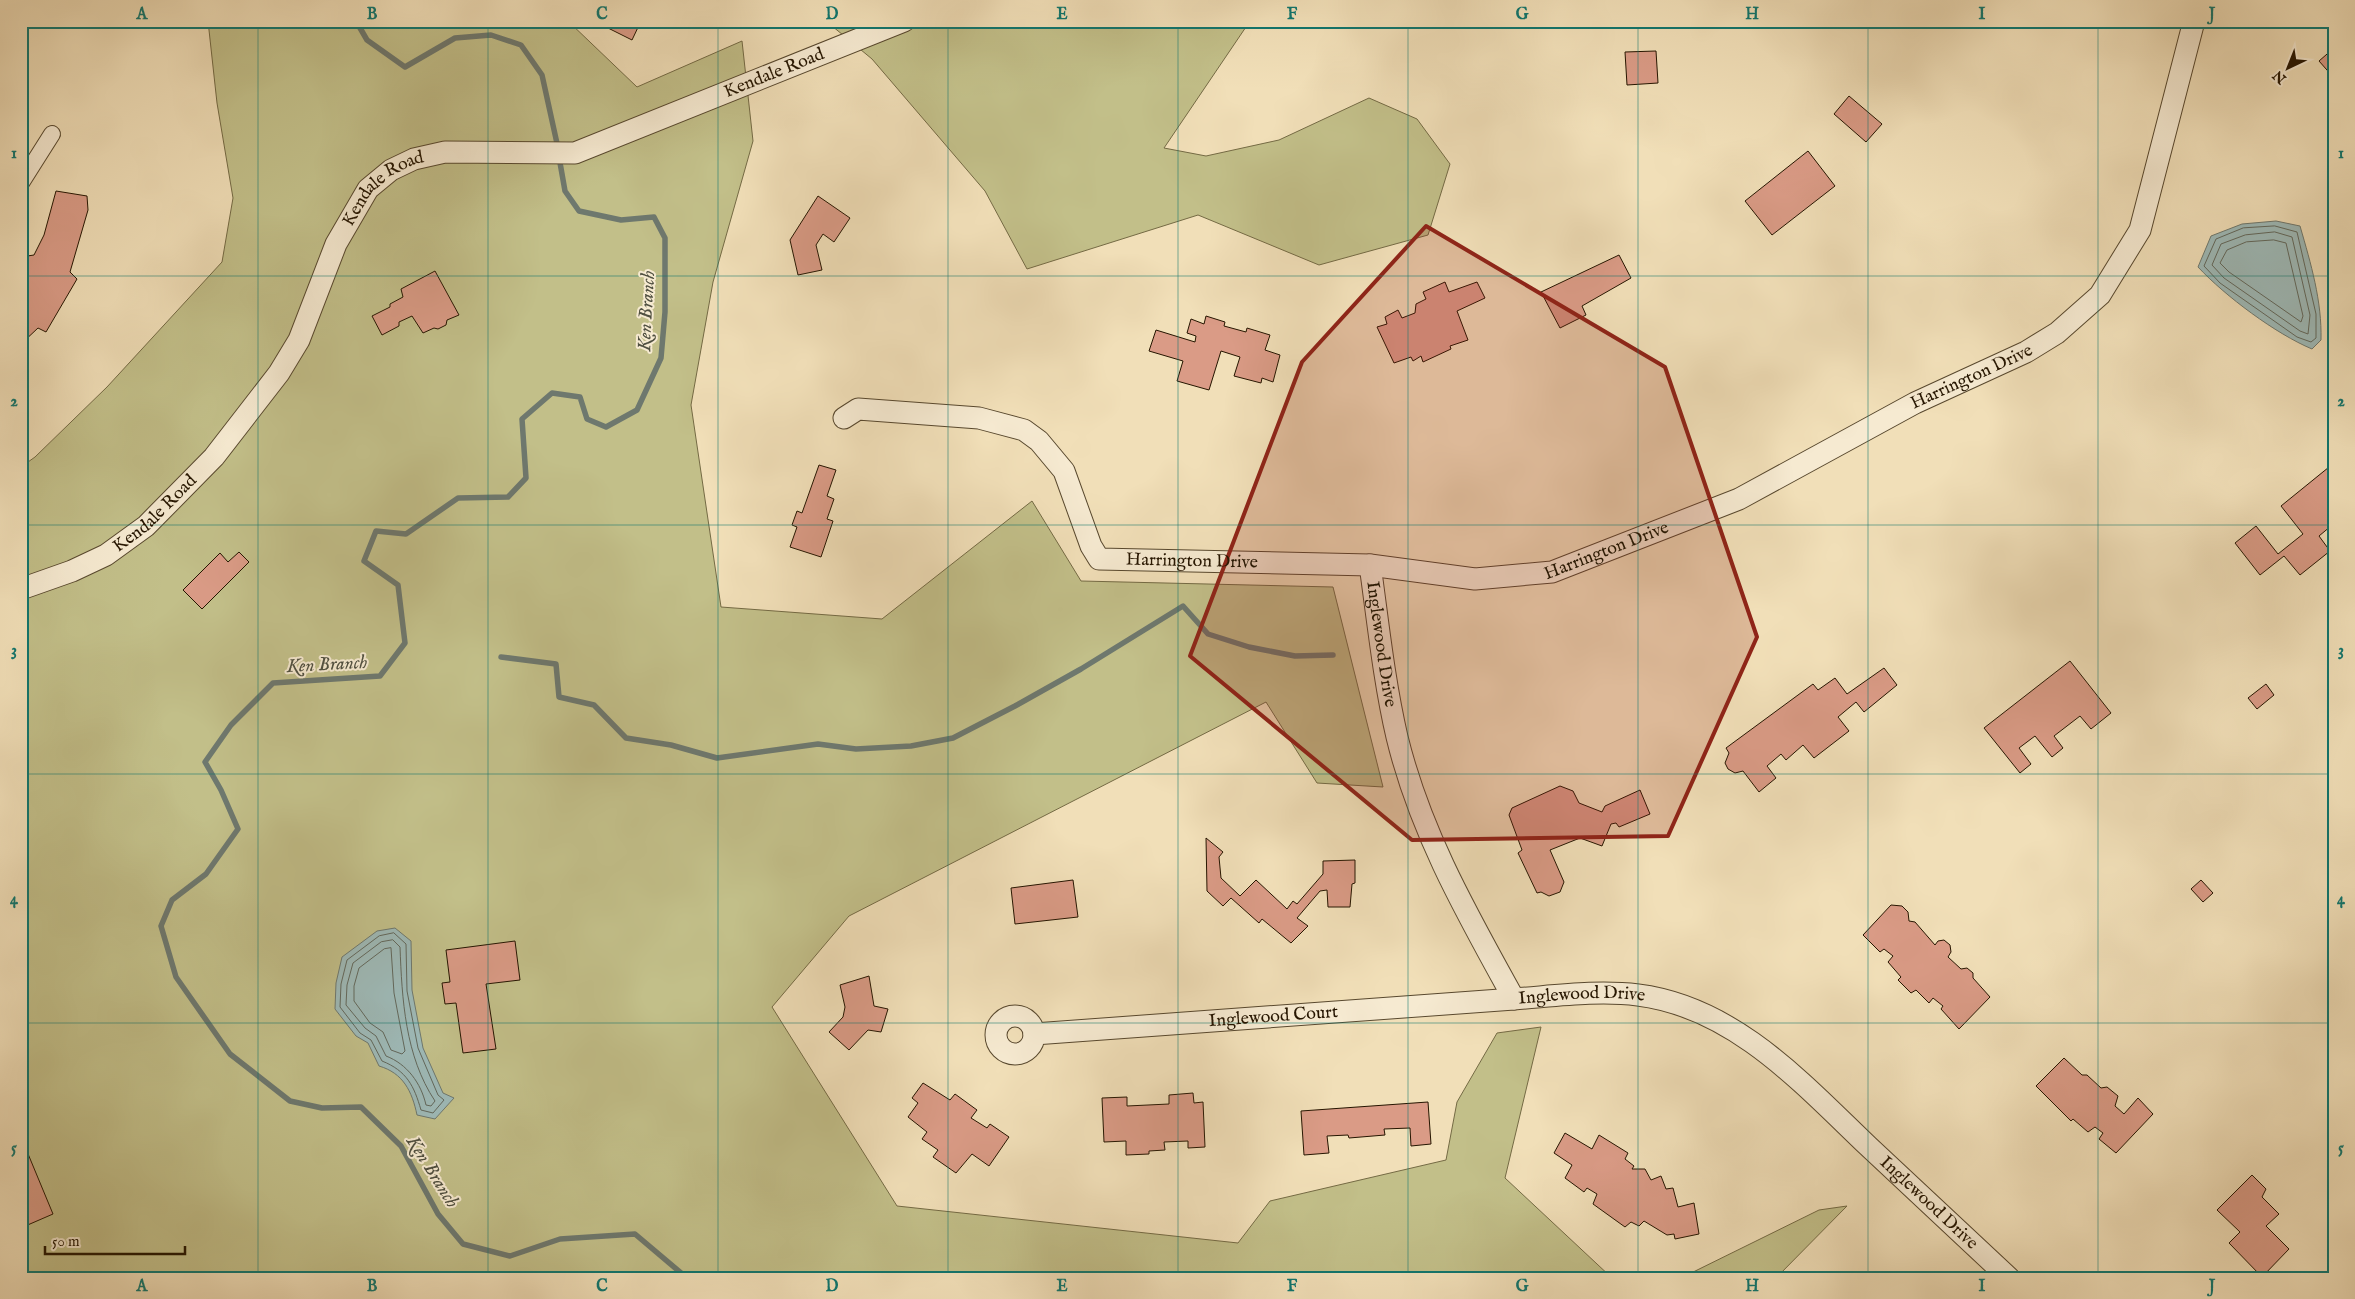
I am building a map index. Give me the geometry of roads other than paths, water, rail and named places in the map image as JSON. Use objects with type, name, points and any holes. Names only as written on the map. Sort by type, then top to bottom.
[{"type":"street","name":"Kendale Road","points":[[21,589],[72,571],[106,555],[146,526],[214,457],[279,373],[299,340],[336,244],[368,189],[391,170],[414,160],[445,152],[575,153],[904,21]]},
{"type":"street","name":"Harrington Drive","points":[[844,418],[858,409],[979,418],[1024,430],[1039,441],[1064,471],[1091,546],[1099,559],[1370,565],[1475,579],[1552,572],[1739,499],[1915,402],[2026,352],[2057,333],[2100,295],[2140,230],[2194,21]]},
{"type":"street","points":[[21,184],[52,134]]},
{"type":"street","name":"Inglewood Drive","points":[[1370,565],[1397,738],[1427,831],[1450,882],[1514,999],[1599,992],[1640,995],[1683,1006],[1722,1023],[1774,1057],[2009,1278]]},
{"type":"street","name":"Inglewood Court","points":[[1034,1034],[1514,999]]},
{"type":"water","points":[[2276,221],[2300,226],[2304,240],[2320,311],[2321,340],[2312,349],[2283,334],[2236,302],[2198,267],[2211,236],[2242,224]]},
{"type":"water","points":[[395,928],[411,941],[412,990],[423,1048],[443,1093],[454,1098],[435,1119],[417,1115],[405,1084],[394,1073],[379,1066],[368,1043],[356,1036],[335,1009],[336,983],[342,957],[377,931]]},
{"type":"waterway","name":"Ken Branch","points":[[356,21],[367,40],[405,67],[455,38],[491,35],[521,45],[542,75],[558,148]]},
{"type":"waterway","name":"Ken Branch","points":[[559,157],[565,191],[579,211],[621,220],[654,217],[665,238],[665,312],[661,358],[637,410],[606,427],[587,419],[580,397],[552,393],[522,419],[526,478],[508,497],[458,498],[406,534],[376,531],[364,561],[398,585],[405,643],[380,676],[273,683],[231,725],[205,762],[221,790],[238,829],[206,874],[172,900],[161,926],[176,977],[230,1054],[290,1101],[322,1108],[361,1107],[401,1146],[438,1214],[463,1244],[510,1256],[560,1239],[635,1234],[687,1278]]},
{"type":"waterway","points":[[501,657],[556,664],[559,697],[594,705],[626,738],[671,745],[717,758],[818,744],[856,749],[911,746],[953,738],[1081,669],[1183,606],[1208,634],[1249,647],[1295,656],[1333,655]]}]
